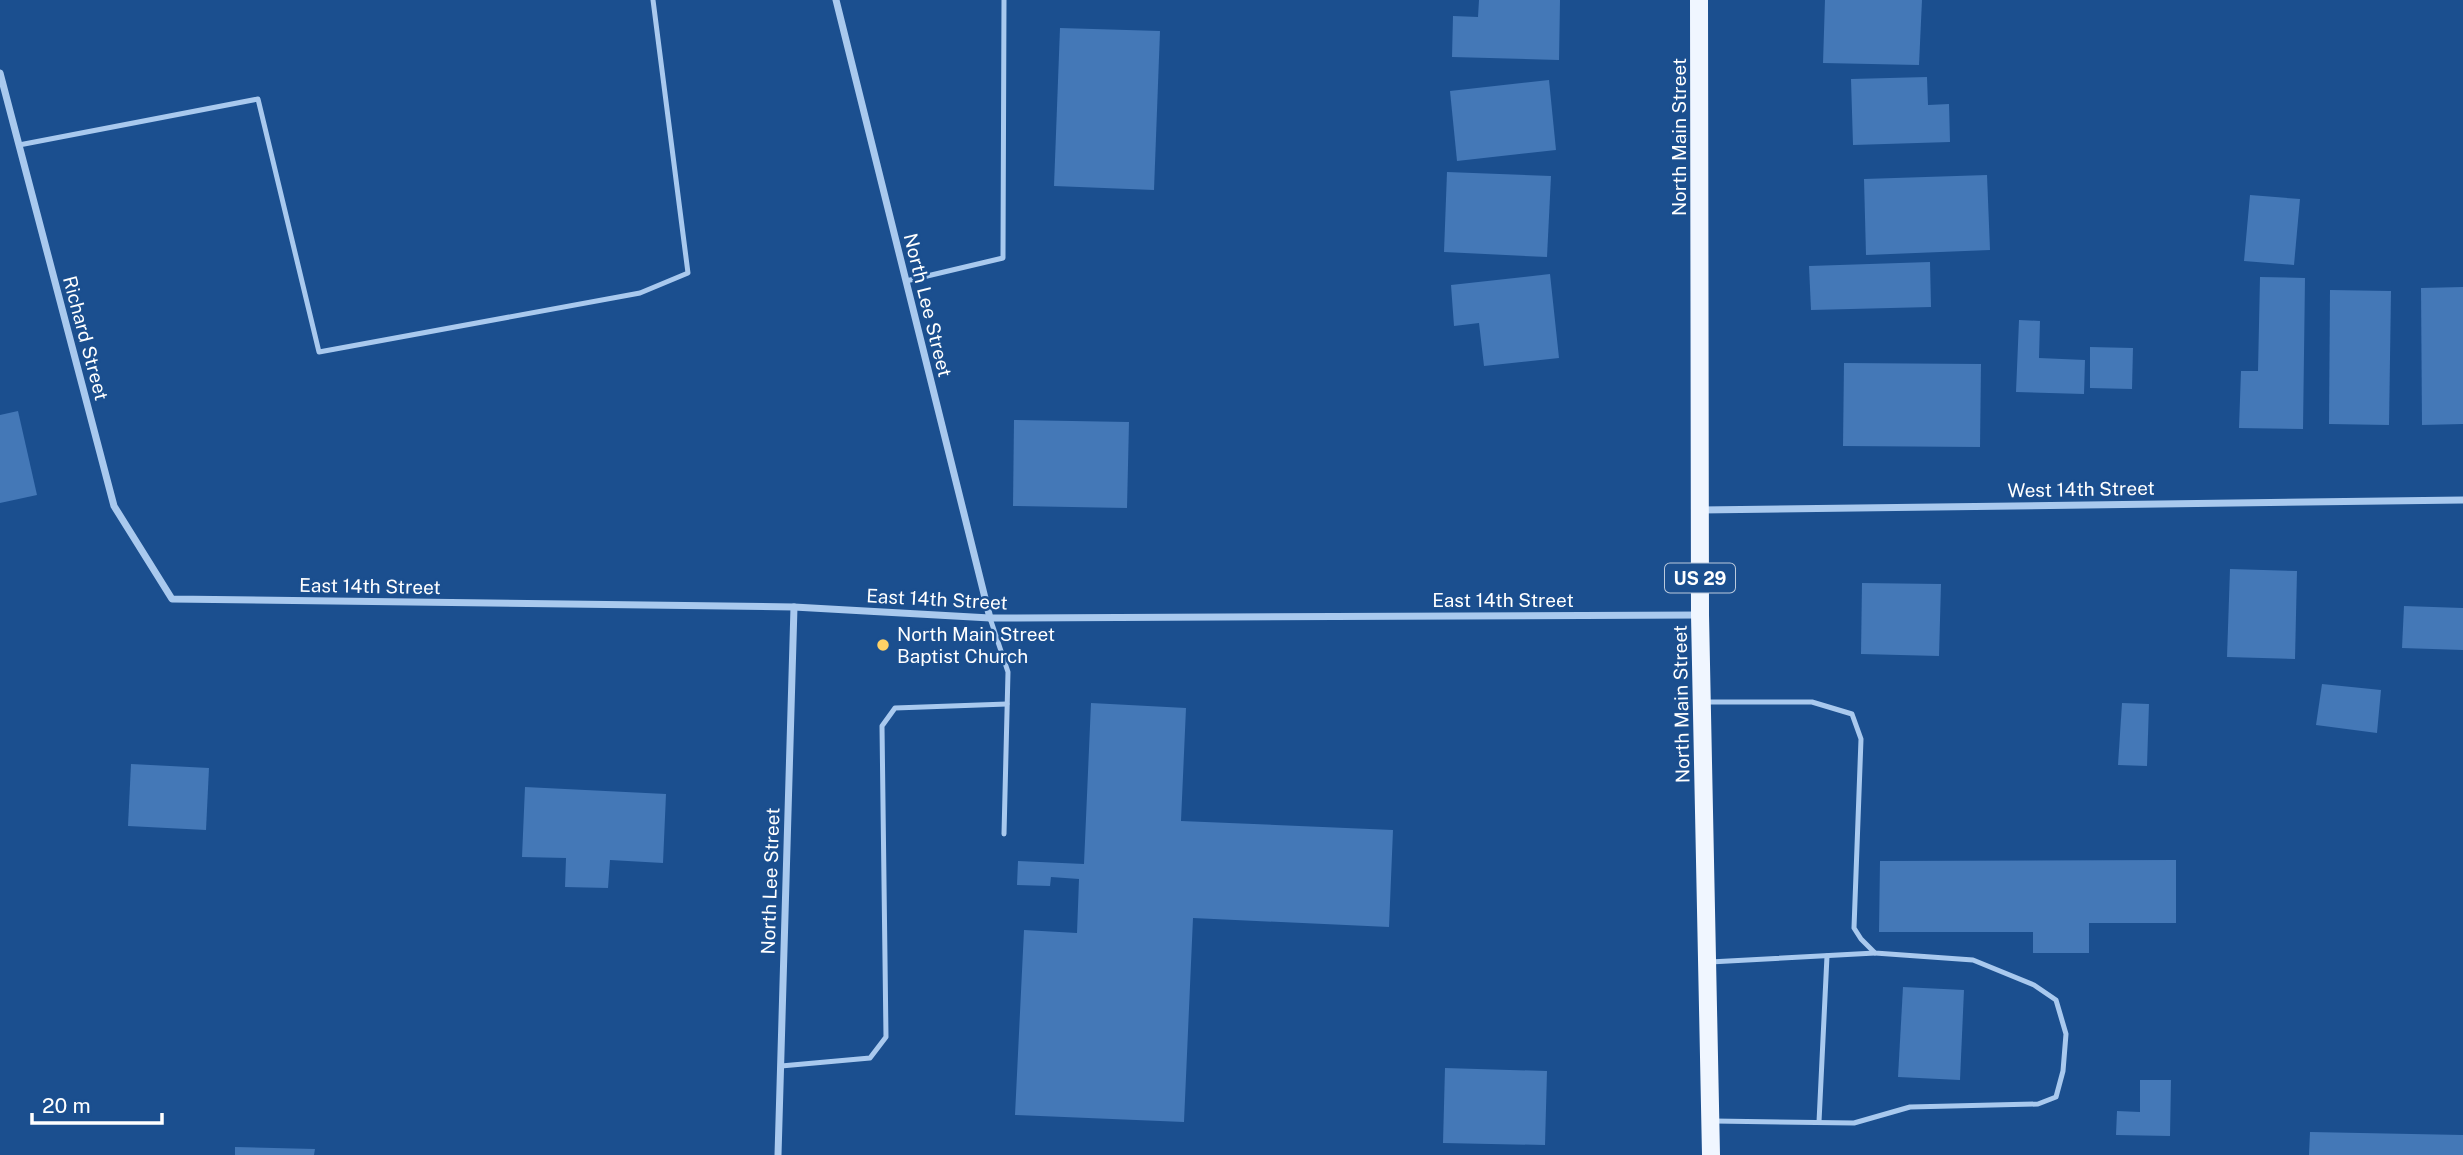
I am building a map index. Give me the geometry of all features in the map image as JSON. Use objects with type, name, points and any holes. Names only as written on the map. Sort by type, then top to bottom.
[{"type":"main road","name":"North Main Street","points":[[1699,0],[1700,615],[1712,1155]]},
{"type":"street","name":"North Lee Street","points":[[836,0],[990,618]]},
{"type":"street","name":"Richard Street","points":[[0,73],[114,506],[172,599]]},
{"type":"street","name":"West 14th Street","points":[[1700,510],[2463,500]]},
{"type":"street","name":"East 14th Street","points":[[172,599],[794,607],[990,618],[1700,615]]},
{"type":"street","name":"North Lee Street","points":[[778,1155],[794,607]]},
{"type":"lane","points":[[19,145],[258,99],[319,352],[640,293],[688,273],[653,0]]},
{"type":"lane","points":[[906,281],[1003,258],[1004,0]]},
{"type":"lane","points":[[990,618],[1008,672],[1004,834]]},
{"type":"lane","points":[[1702,702],[1812,702],[1852,714],[1861,739],[1854,928],[1875,953]]},
{"type":"lane","points":[[781,1066],[870,1058],[886,1037],[882,726],[895,708],[1007,704]]},
{"type":"lane","points":[[1707,963],[1875,953],[1973,960],[2034,985],[2056,1000],[2066,1034],[2063,1072],[2056,1097],[2038,1104],[1910,1107],[1854,1123],[1711,1121]]},
{"type":"lane","points":[[1819,1122],[1827,956]]},
{"type":"building","points":[[1479,0],[1560,0],[1559,60],[1452,57],[1453,16],[1478,17]]},
{"type":"building","points":[[1825,0],[1922,0],[1919,65],[1823,63]]},
{"type":"building","points":[[1060,28],[1160,31],[1154,190],[1054,186]]},
{"type":"building","points":[[1927,77],[1928,105],[1949,104],[1950,142],[1853,145],[1851,79]]},
{"type":"building","points":[[1549,80],[1556,150],[1457,161],[1450,91]]},
{"type":"building","points":[[1447,172],[1551,176],[1547,257],[1444,252]]},
{"type":"building","points":[[1987,175],[1990,250],[1866,255],[1864,179]]},
{"type":"building","points":[[2250,195],[2300,199],[2294,265],[2244,261]]},
{"type":"building","points":[[1930,262],[1931,307],[1811,310],[1809,266]]},
{"type":"building","points":[[1550,274],[1559,358],[1484,366],[1479,323],[1454,326],[1451,285]]},
{"type":"building","points":[[2260,277],[2305,278],[2303,429],[2239,428],[2241,371],[2258,371]]},
{"type":"building","points":[[2463,287],[2463,424],[2422,425],[2421,288]]},
{"type":"building","points":[[2330,290],[2391,291],[2389,425],[2329,424]]},
{"type":"building","points":[[2019,320],[2040,321],[2039,358],[2085,360],[2084,394],[2016,392]]},
{"type":"building","points":[[2090,347],[2133,348],[2132,389],[2090,388]]},
{"type":"building","points":[[1844,363],[1981,364],[1980,447],[1843,446]]},
{"type":"building","points":[[18,411],[37,495],[0,503],[0,415]]},
{"type":"building","points":[[1014,420],[1129,422],[1127,508],[1013,506]]},
{"type":"building","points":[[2230,569],[2297,571],[2295,659],[2227,657]]},
{"type":"building","points":[[1862,583],[1941,584],[1939,656],[1861,654]]},
{"type":"building","points":[[2404,606],[2463,608],[2463,650],[2402,648]]},
{"type":"building","points":[[2322,684],[2381,690],[2377,733],[2316,725]]},
{"type":"building","points":[[1091,703],[1186,708],[1181,821],[1393,830],[1389,927],[1193,918],[1184,1122],[1015,1115],[1024,930],[1077,933],[1079,879],[1051,877],[1050,886],[1017,885],[1018,861],[1084,864]]},
{"type":"building","points":[[2122,703],[2149,704],[2147,766],[2118,765]]},
{"type":"building","points":[[131,764],[209,768],[206,830],[128,826]]},
{"type":"building","points":[[525,787],[666,794],[663,863],[610,860],[608,888],[565,887],[566,858],[522,857]]},
{"type":"building","points":[[2176,860],[2176,923],[2089,923],[2089,953],[2033,953],[2033,932],[1879,932],[1880,861]]},
{"type":"building","points":[[1903,987],[1964,990],[1960,1080],[1898,1077]]},
{"type":"building","points":[[1445,1068],[1547,1071],[1545,1145],[1443,1143]]},
{"type":"building","points":[[2140,1080],[2171,1080],[2170,1136],[2116,1135],[2117,1111],[2140,1112]]},
{"type":"building","points":[[2310,1132],[2463,1135],[2463,1155],[2309,1155]]},
{"type":"building","points":[[235,1147],[315,1149],[314,1155],[235,1155]]},
{"type":"place","name":"North Main Street Baptist Church","points":[[883,645]]}]
